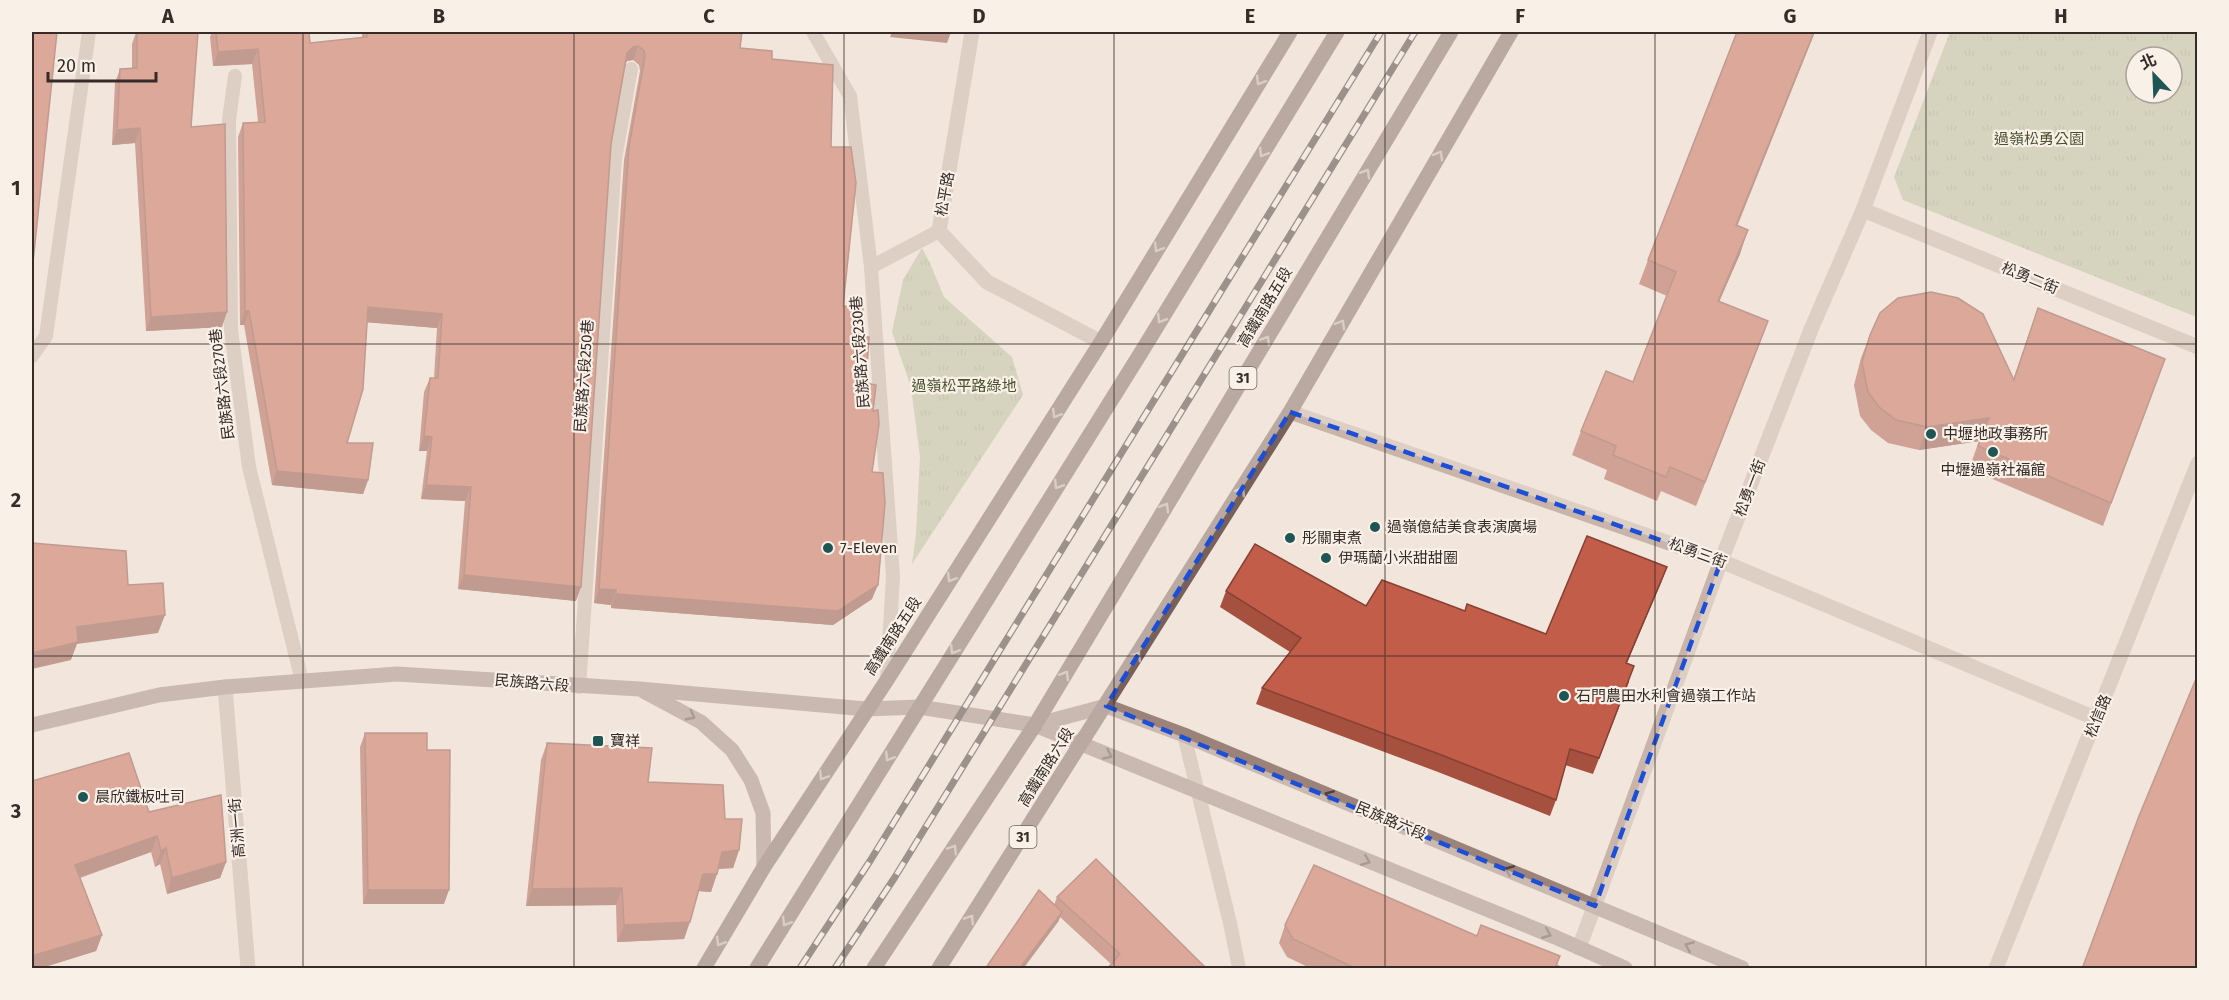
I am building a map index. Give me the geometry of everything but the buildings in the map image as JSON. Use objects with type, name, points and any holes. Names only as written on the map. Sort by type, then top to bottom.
[{"type":"main road","name":"高鐵南路五段","points":[[866,710],[1101,342],[1290,32]]},
{"type":"main road","points":[[757,969],[1148,341],[1337,32]]},
{"type":"main road","name":"高鐵南路五段","points":[[1035,724],[1451,32]]},
{"type":"main road","name":"31","points":[[1106,706],[1290,412],[1511,32]]},
{"type":"main road","name":"民族路六段","points":[[32,725],[159,695],[225,687],[397,674],[639,689],[866,710],[919,707],[1035,724],[1625,969]]},
{"type":"main road","points":[[639,689],[702,722],[732,750],[752,780],[764,813],[764,867]]},
{"type":"main road","name":"民族路六段","points":[[1035,724],[1106,706],[1184,735],[1742,969]]},
{"type":"main road","name":"高鐵南路六段","points":[[939,969],[1106,706]]},
{"type":"main road","points":[[704,969],[764,867],[866,710]]},
{"type":"main road","name":"31","points":[[874,969],[1035,724]]},
{"type":"street","name":"松平路","points":[[972,32],[939,231],[987,282],[1101,342]]},
{"type":"street","name":"松勇一街","points":[[1579,948],[1721,561],[1812,327],[1863,210],[1930,32]]},
{"type":"street","name":"松勇二街","points":[[1863,210],[2198,346]]},
{"type":"street","name":"松勇三街","points":[[1290,412],[1721,561],[2097,719]]},
{"type":"street","name":"松信路","points":[[1996,969],[2198,463]]},
{"type":"street","name":"高洲一街","points":[[225,687],[248,969]]},
{"type":"lane","points":[[32,356],[46,336],[89,32]]},
{"type":"lane","name":"民族路六段230巷","points":[[813,32],[850,96],[871,267],[893,576],[887,680]]},
{"type":"lane","name":"民族路六段250巷","points":[[579,687],[615,159],[631,69]]},
{"type":"lane","name":"民族路六段270巷","points":[[235,76],[229,120],[231,330],[249,467],[302,681]]},
{"type":"lane","points":[[871,267],[939,231]]},
{"type":"lane","points":[[1184,735],[1230,922],[1239,969]]},
{"type":"highlighted area","points":[[1290,412],[1721,561],[1595,906],[1106,706]]},
{"type":"green space","name":"過嶺松勇公園","points":[[1950,32],[2197,32],[2197,315],[2194,316],[1903,200],[1894,177]]},
{"type":"green space","name":"過嶺松平路綠地","points":[[922,248],[944,297],[1012,357],[1023,395],[912,564],[920,457],[911,387],[892,332],[903,280]]},
{"type":"railway","points":[[800,968],[870,861],[1381,32]]},
{"type":"railway","points":[[835,968],[895,877],[1415,32]]},
{"type":"place","name":"中壢地政事務所","points":[[1931,434]]},
{"type":"place","name":"中壢過嶺社福館","points":[[1993,452]]},
{"type":"place","name":"過嶺億結美食表演廣場","points":[[1375,527]]},
{"type":"place","name":"彤關東煮","points":[[1290,538]]},
{"type":"place","name":"7-Eleven","points":[[828,548]]},
{"type":"place","name":"伊瑪蘭小米甜甜圈","points":[[1326,558]]},
{"type":"place","name":"石門農田水利會過嶺工作站","points":[[1564,696]]},
{"type":"place","name":"寶祥","points":[[598,741]]},
{"type":"place","name":"晨欣鐵板吐司","points":[[83,797]]}]
